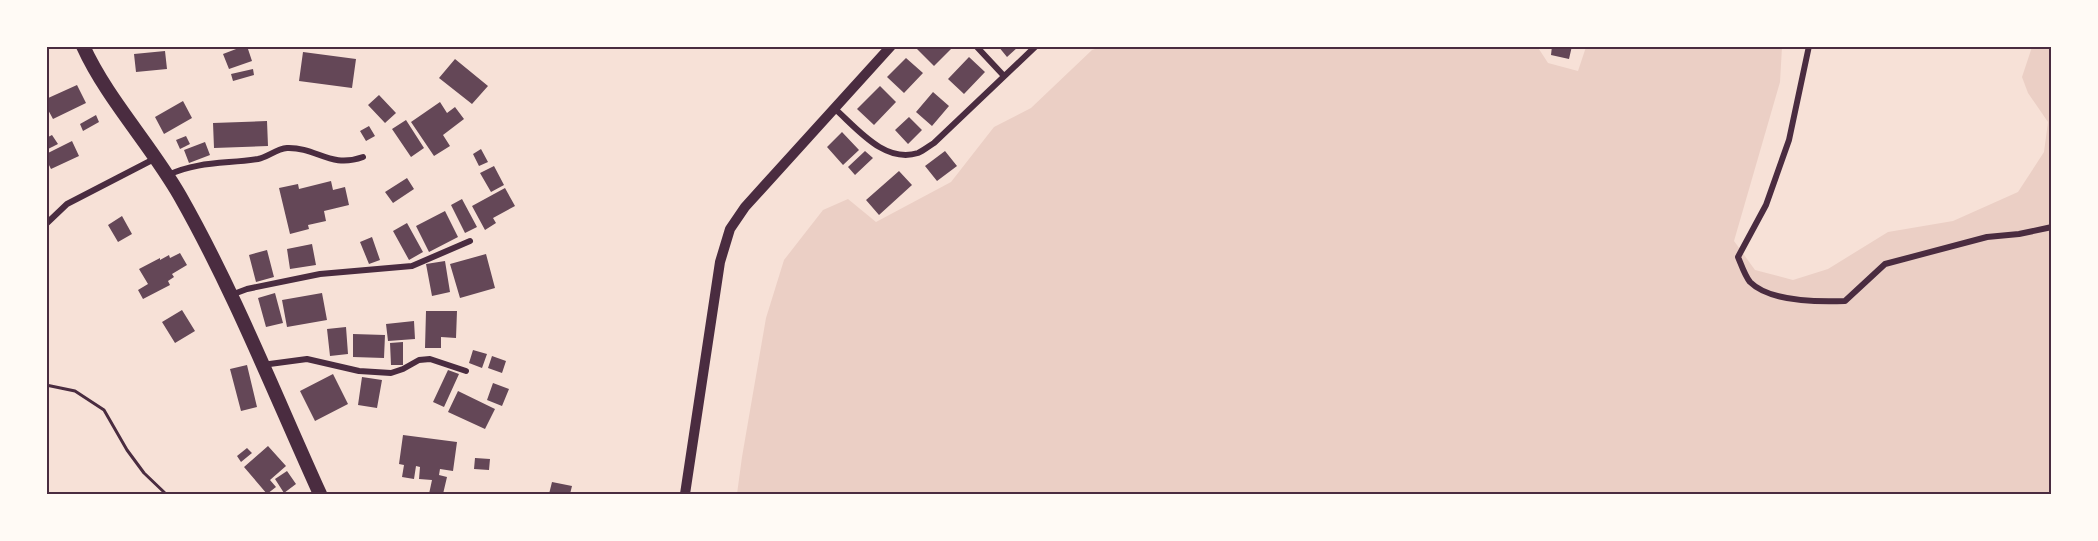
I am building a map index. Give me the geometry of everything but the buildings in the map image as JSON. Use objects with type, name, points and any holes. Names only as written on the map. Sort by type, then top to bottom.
[{"type":"main road","points":[[82,46],[167,175],[200,233],[320,495]]},
{"type":"street","points":[[685,495],[720,262],[730,229],[745,207],[891,46]]},
{"type":"street","points":[[976,46],[1004,76]]},
{"type":"street","points":[[834,108],[880,148],[901,155],[919,153],[934,143],[1036,46]]},
{"type":"street","points":[[1809,46],[1789,140],[1766,206],[1738,257],[1750,282],[1774,295],[1826,302],[1845,301],[1885,264],[1987,237],[2019,234],[2052,227]]},
{"type":"street","points":[[167,175],[186,166],[259,159],[287,148],[303,150],[339,162],[363,157]]},
{"type":"street","points":[[46,224],[68,204],[156,158]]},
{"type":"street","points":[[230,296],[247,289],[320,274],[412,266],[470,241]]},
{"type":"street","points":[[262,366],[307,359],[359,371],[391,373],[404,369],[419,360],[430,360],[466,371]]},
{"type":"path","points":[[46,385],[75,392],[104,410],[127,450],[144,473],[166,495]]},
{"type":"shaded area","points":[[1104,46],[1537,46],[1548,63],[1578,71],[1586,47],[1782,47],[1780,82],[1734,241],[1755,270],[1793,280],[1828,269],[1888,232],[1953,221],[2018,192],[2044,152],[2048,122],[2028,93],[2022,77],[2032,47],[2051,47],[2051,494],[737,494],[766,318],[784,260],[823,210],[848,199],[876,222],[951,182],[994,127],[1031,108],[1092,50]]}]
